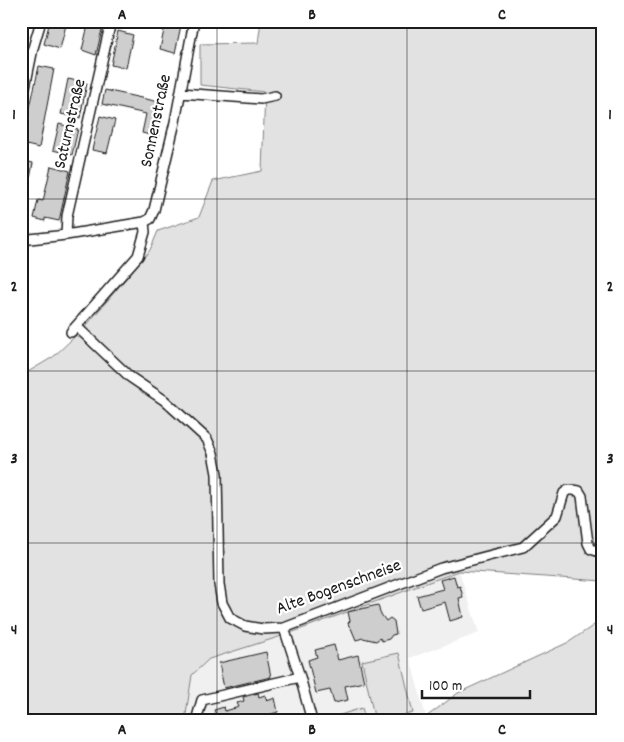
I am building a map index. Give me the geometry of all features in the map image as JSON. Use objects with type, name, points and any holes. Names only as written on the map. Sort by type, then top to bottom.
[{"type":"street","points":[[21,107],[33,48],[41,21]]},
{"type":"street","name":"Saturnstraße","points":[[66,235],[67,216],[111,21]]},
{"type":"street","name":"Sonnenstraße","points":[[144,222],[150,219],[154,210],[167,158],[194,21]]},
{"type":"street","points":[[181,93],[261,100],[275,96]]},
{"type":"street","points":[[21,240],[66,235],[144,222]]},
{"type":"street","name":"Alte Bogenschneise","points":[[144,222],[145,232],[138,256],[74,329],[106,354],[130,377],[164,400],[207,439],[213,453],[217,474],[219,584],[222,603],[230,618],[245,626],[263,629],[284,628],[441,568],[523,547],[557,516],[564,493],[568,490],[579,491],[582,496],[588,543],[591,549],[603,553]]},
{"type":"street","points":[[284,628],[312,721]]},
{"type":"street","points":[[196,721],[202,700],[300,676]]},
{"type":"shaded area","points":[[261,21],[603,21],[603,338],[599,339],[603,350],[603,581],[459,571],[285,635],[209,659],[192,675],[185,721],[21,721],[21,376],[53,357],[85,327],[150,250],[158,231],[199,217],[213,181],[262,171],[265,92],[200,85],[200,44],[258,43]]},
{"type":"shaded area","points":[[459,571],[479,633],[410,658],[426,717],[418,721],[185,721],[192,675],[209,659],[285,635]]},
{"type":"shaded area","points":[[603,619],[603,721],[418,721],[458,693],[569,642]]},
{"type":"shaded area","points":[[399,653],[413,713],[375,721],[362,661]]},
{"type":"shaded area","points":[[362,708],[366,721],[321,721]]},
{"type":"building","points":[[50,21],[67,21],[60,49],[44,44]]},
{"type":"building","points":[[89,21],[104,21],[96,55],[82,50]]},
{"type":"building","points":[[137,21],[182,21],[175,53],[160,49],[164,30],[137,24]]},
{"type":"building","points":[[118,31],[133,35],[126,68],[111,65]]},
{"type":"building","points":[[39,66],[54,69],[39,148],[22,144]]},
{"type":"building","points":[[68,79],[87,83],[80,118],[61,114]]},
{"type":"building","points":[[105,90],[164,103],[158,137],[142,133],[146,114],[102,104]]},
{"type":"building","points":[[100,116],[115,120],[107,153],[92,150]]},
{"type":"building","points":[[59,124],[78,129],[72,155],[53,150]]},
{"type":"building","points":[[21,160],[33,163],[24,210],[21,209]]},
{"type":"building","points":[[51,166],[70,171],[59,221],[45,218],[45,221],[34,218],[38,200],[43,201]]},
{"type":"building","points":[[454,576],[457,587],[460,586],[463,597],[459,598],[463,617],[450,621],[445,602],[421,609],[417,596],[443,589],[440,580]]},
{"type":"building","points":[[378,605],[380,613],[386,621],[390,618],[394,621],[396,634],[382,641],[380,638],[376,641],[363,638],[356,640],[348,623],[350,621],[348,612]]},
{"type":"building","points":[[334,645],[338,660],[358,655],[364,682],[345,686],[348,700],[334,703],[330,690],[316,693],[308,660],[317,657],[315,650]]},
{"type":"building","points":[[266,652],[271,677],[224,688],[219,663]]},
{"type":"building","points":[[258,693],[259,697],[265,695],[267,701],[275,698],[278,712],[248,721],[219,721],[214,710],[224,707],[225,711],[239,707],[237,703],[244,701],[243,697]]}]
